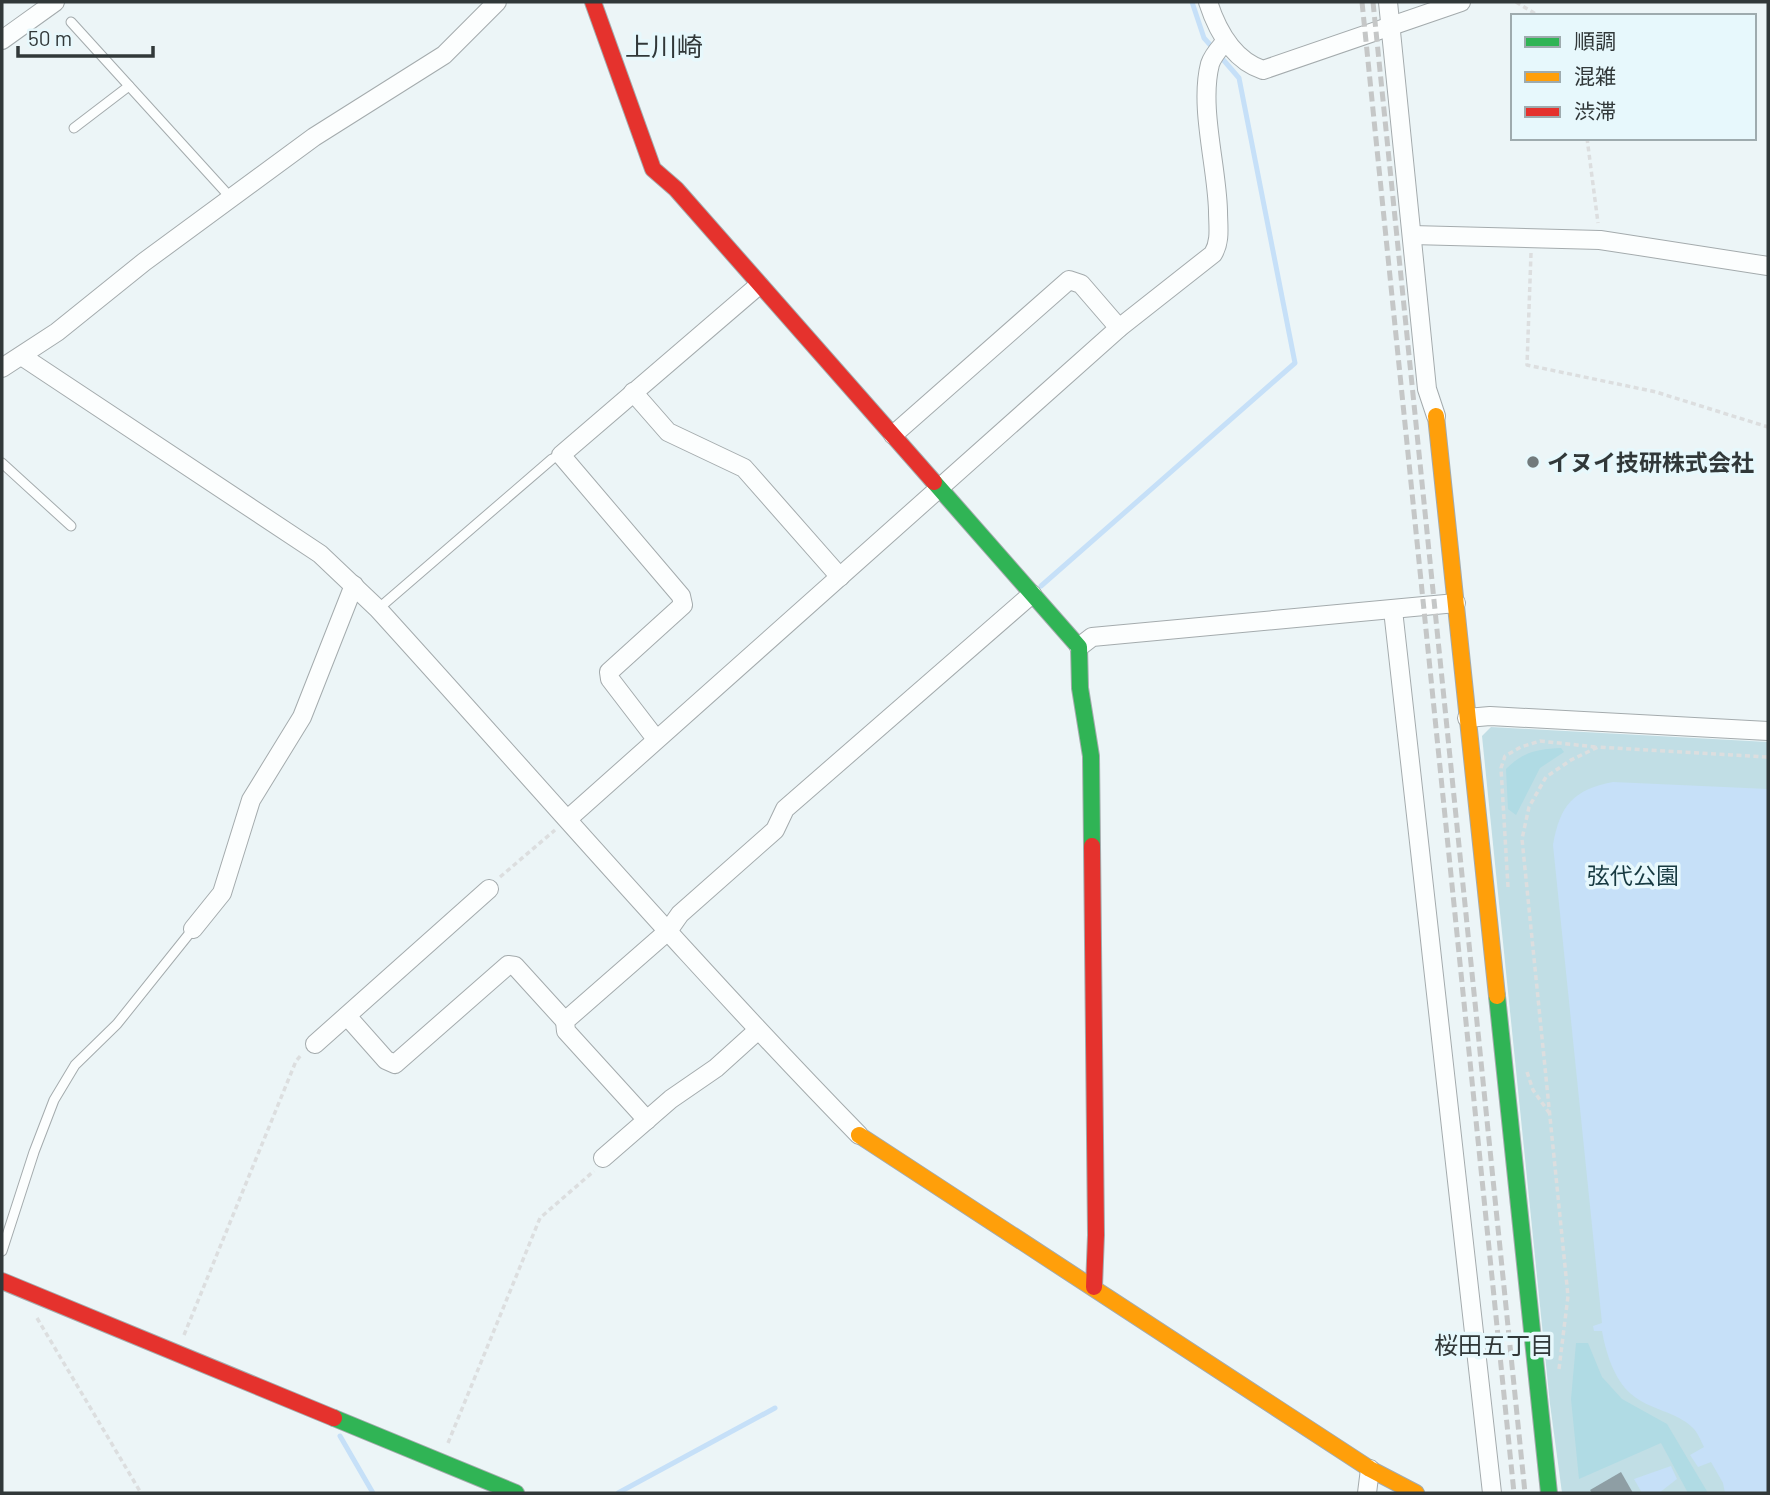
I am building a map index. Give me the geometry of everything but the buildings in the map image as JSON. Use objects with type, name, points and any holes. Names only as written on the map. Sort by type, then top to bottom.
[{"type":"street","points":[[2,40],[55,2]]},
{"type":"street","points":[[2,368],[23,357],[57,332],[144,262],[314,137],[444,55],[497,2]]},
{"type":"street","points":[[593,2],[653,169],[676,189],[1079,647],[1080,688],[1091,756],[1093,815],[1096,1235],[1094,1287]]},
{"type":"street","points":[[1208,2],[1225,42],[1251,66],[1263,70],[1461,2]]},
{"type":"street","points":[[1388,2],[1427,389],[1436,416],[1549,1493]]},
{"type":"street","points":[[569,818],[1119,328],[1205,261],[1217,247],[1217,185],[1206,94],[1210,64],[1225,42]]},
{"type":"street","points":[[1412,235],[1600,240],[1768,266]]},
{"type":"street","points":[[893,435],[1069,280],[1081,285],[1119,328]]},
{"type":"street","points":[[656,738],[610,679],[609,672],[684,605],[681,596],[561,455],[759,285]]},
{"type":"street","points":[[23,357],[320,554],[354,585],[569,818],[757,1031],[859,1135],[1370,1469],[1416,1493]]},
{"type":"street","points":[[633,392],[668,432],[744,468],[840,577]]},
{"type":"street","points":[[193,929],[222,893],[251,800],[302,717],[354,585]]},
{"type":"street","points":[[565,1021],[668,931],[680,914],[775,830],[785,809],[1032,594]]},
{"type":"street","points":[[1079,647],[1093,637],[1455,603]]},
{"type":"street","points":[[1393,610],[1492,1493]]},
{"type":"street","points":[[1466,718],[1490,716],[1768,731]]},
{"type":"street","points":[[315,1044],[489,889]]},
{"type":"street","points":[[347,1016],[386,1060],[395,1064],[508,965],[515,966],[565,1021],[566,1031],[647,1120]]},
{"type":"street","points":[[603,1158],[671,1099],[716,1068],[757,1031]]},
{"type":"street","points":[[2,1281],[516,1493]]},
{"type":"street","points":[[1367,1493],[1370,1469]]},
{"type":"lane","points":[[71,22],[231,198]]},
{"type":"lane","points":[[74,128],[129,86]]},
{"type":"lane","points":[[378,609],[552,459],[561,455]]},
{"type":"lane","points":[[2,463],[71,526]]},
{"type":"lane","points":[[2,1251],[54,1100],[75,1065],[117,1024],[193,929]]},
{"type":"path","points":[[1516,2],[1536,14]]},
{"type":"path","points":[[1587,140],[1600,240]]},
{"type":"path","points":[[1532,238],[1527,365],[1656,392],[1768,427]]},
{"type":"path","points":[[1508,887],[1501,768],[1505,756],[1540,741],[1768,757]]},
{"type":"path","points":[[1559,1373],[1568,1296],[1522,839],[1529,807],[1546,777],[1598,747]]},
{"type":"path","points":[[489,889],[569,818]]},
{"type":"path","points":[[176,1353],[296,1060],[307,1047],[315,1044]]},
{"type":"path","points":[[1527,1072],[1533,1090],[1550,1115]]},
{"type":"path","points":[[441,1462],[540,1218],[596,1168],[603,1158]]},
{"type":"path","points":[[19,1288],[141,1493]]},
{"type":"green space","name":"弦代公園","points":[[1491,727],[1768,742],[1768,1493],[1562,1493],[1550,1404],[1482,736]]},
{"type":"shaded area","points":[[1561,748],[1564,752],[1540,768],[1516,815],[1508,809],[1506,769],[1531,752]]},
{"type":"shaded area","name":"弦代公園","points":[[1613,782],[1768,789],[1768,1493],[1725,1493],[1723,1483],[1711,1462],[1698,1467],[1690,1455],[1704,1447],[1695,1430],[1679,1418],[1646,1404],[1631,1394],[1612,1365],[1602,1331],[1594,1331],[1593,1326],[1602,1323],[1553,845],[1560,819],[1571,801],[1599,785]]},
{"type":"shaded area","points":[[1576,1343],[1588,1343],[1602,1377],[1622,1399],[1667,1424],[1708,1493],[1688,1493],[1661,1443],[1579,1479],[1571,1399]]},
{"type":"shaded area","points":[[1671,1466],[1677,1479],[1659,1493],[1642,1493],[1634,1479]]},
{"type":"waterway","points":[[1192,2],[1204,38],[1213,48]]},
{"type":"waterway","points":[[1041,586],[1295,363],[1239,78],[1220,56]]},
{"type":"waterway","points":[[618,1493],[775,1408]]},
{"type":"waterway","points":[[340,1436],[373,1493]]},
{"type":"railway","points":[[1362,2],[1514,1493]]},
{"type":"railway","points":[[1373,2],[1525,1493]]},
{"type":"traffic: fast","points":[[934,482],[1079,647],[1080,688],[1091,756],[1092,846]]},
{"type":"traffic: fast","points":[[1497,996],[1549,1493]]},
{"type":"traffic: fast","points":[[334,1418],[516,1493]]},
{"type":"traffic: slow","points":[[1436,416],[1497,996]]},
{"type":"traffic: slow","points":[[859,1135],[1370,1469],[1416,1493]]},
{"type":"traffic: jam","points":[[593,2],[653,169],[676,189],[934,482]]},
{"type":"traffic: jam","points":[[1092,846],[1096,1235],[1094,1287]]},
{"type":"traffic: jam","points":[[2,1281],[334,1418]]},
{"type":"place","name":"イヌイ技研株式会社","points":[[1533,462]]},
{"type":"district","name":"上川崎","points":[[664,45]]},
{"type":"district","name":"桜田五丁目","points":[[1494,1344]]}]
